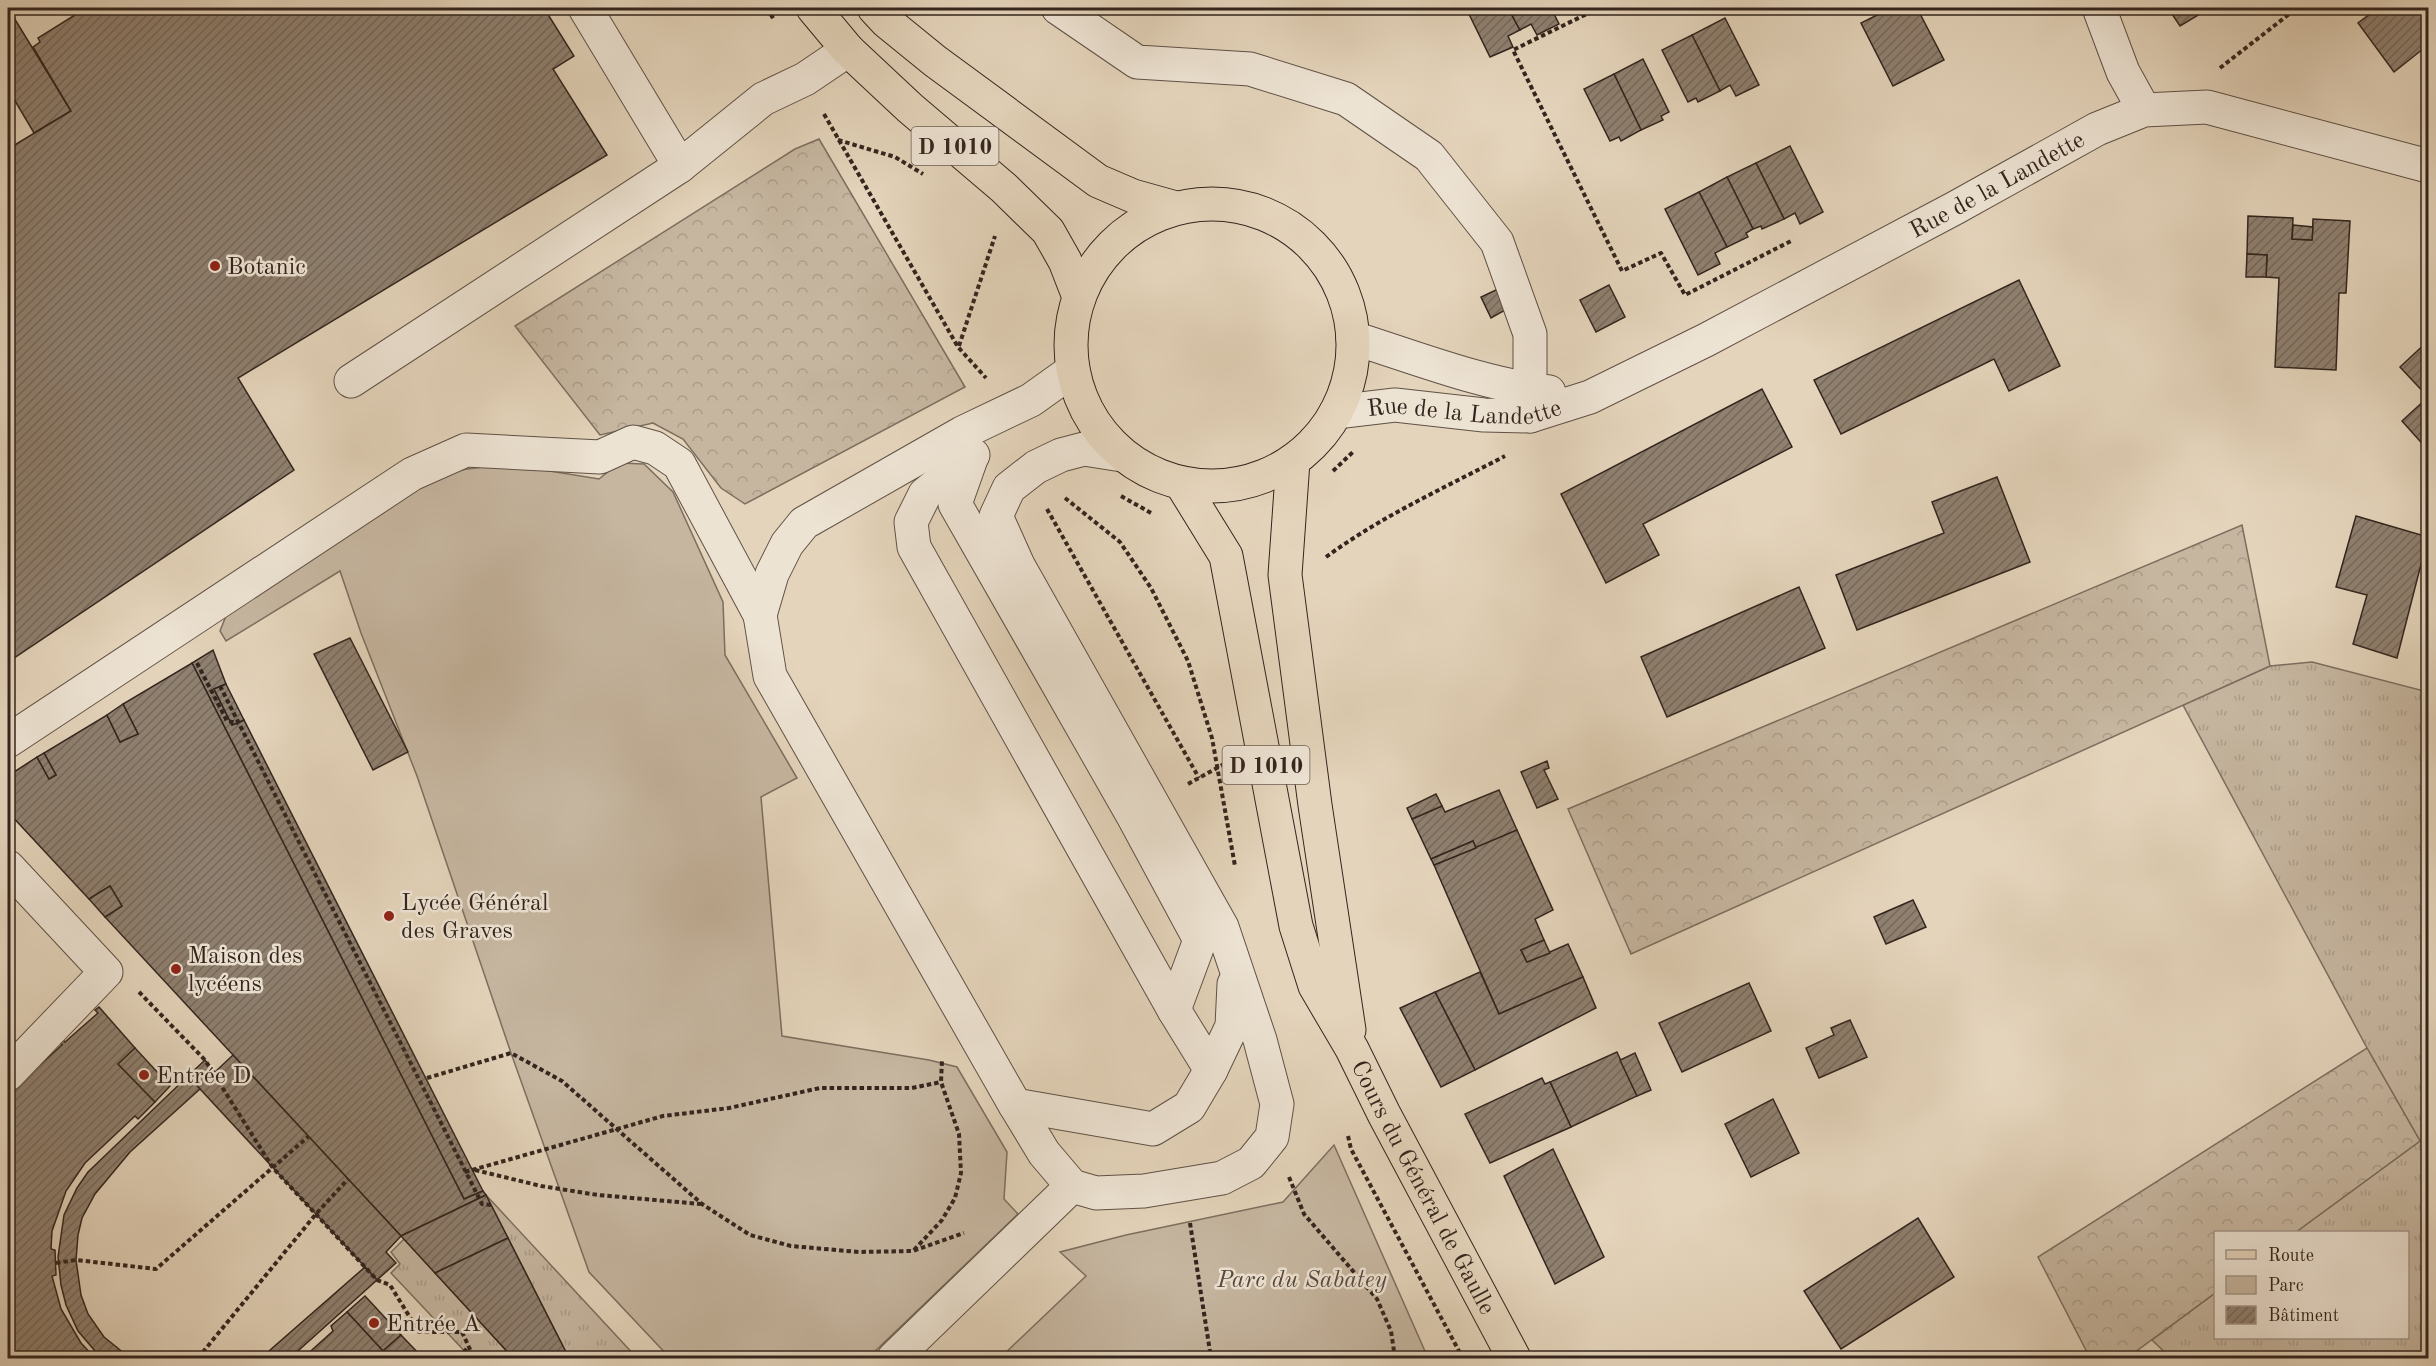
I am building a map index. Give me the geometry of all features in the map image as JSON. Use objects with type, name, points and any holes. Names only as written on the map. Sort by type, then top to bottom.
[{"type":"main road","name":"D 1010","points":[[813,8],[848,50],[910,108],[1004,188],[1048,231],[1065,261],[1078,297]]},
{"type":"main road","name":"D 1010","points":[[874,8],[887,22],[935,61],[1098,181],[1133,196],[1176,208]]},
{"type":"main road","points":[[1217,203],[1258,211],[1295,231],[1325,260],[1345,297],[1353,338],[1350,376],[1336,412],[1317,438],[1293,461],[1258,478],[1220,486],[1181,483],[1150,472],[1122,455],[1099,431],[1083,402],[1073,370],[1071,333],[1078,297],[1101,258],[1134,226],[1176,208],[1217,203]]},
{"type":"main road","name":"Cours du Général de Gaulle","points":[[1293,461],[1285,575],[1315,805],[1352,1048]]},
{"type":"main road","name":"Cours du Général de Gaulle","points":[[1181,483],[1226,556],[1296,926],[1316,986],[1352,1048],[1514,1359]]},
{"type":"street","points":[[585,8],[680,166]]},
{"type":"street","points":[[1058,8],[1137,62],[1250,69],[1346,99],[1429,156],[1497,242],[1530,334],[1530,403]]},
{"type":"street","points":[[2099,8],[2123,72],[2144,110]]},
{"type":"street","points":[[351,381],[680,166],[764,99],[806,79],[848,50]]},
{"type":"street","name":"Rue de la Landette","points":[[1336,412],[1395,405],[1484,415],[1530,403],[1590,397],[1727,329],[1955,208],[2097,129],[2144,110],[2207,107],[2428,166]]},
{"type":"street","name":"Rue de la Landette","points":[[1353,338],[1465,374],[1530,403]]},
{"type":"street","points":[[760,615],[772,574],[787,544],[804,523],[962,433],[1031,400],[1073,370]]},
{"type":"street","points":[[1007,412],[973,455],[925,494],[911,522],[914,548],[1174,1010],[1211,1070]]},
{"type":"street","points":[[8,741],[412,474],[466,450],[600,457],[633,442],[655,448],[679,464],[760,615],[770,676],[1044,1153],[1072,1186],[1096,1193],[1144,1191],[1222,1178],[1251,1163],[1272,1137],[1277,1104],[1260,1040],[1222,927],[1018,565],[996,516],[1009,488],[1036,467],[1061,455],[1084,449],[1122,455]]},
{"type":"street","points":[[973,455],[955,504],[1200,940],[1174,1010]]},
{"type":"street","points":[[8,867],[106,972],[8,1074]]},
{"type":"street","points":[[1015,1105],[1153,1129],[1189,1107],[1211,1070],[1232,1026],[1235,967]]},
{"type":"street","points":[[894,1359],[1072,1186]]},
{"type":"path","points":[[1599,8],[1514,50],[1622,271],[1661,253],[1685,295],[1791,241]]},
{"type":"path","points":[[2207,107],[2217,70],[2297,8]]},
{"type":"path","points":[[837,140],[895,158],[931,179]]},
{"type":"path","points":[[958,346],[996,235],[993,226]]},
{"type":"path","points":[[1317,564],[1372,525],[1435,490],[1527,445],[1530,403]]},
{"type":"path","points":[[1120,495],[1158,517]]},
{"type":"path","points":[[1042,500],[1199,778]]},
{"type":"path","points":[[179,628],[227,721],[238,723]]},
{"type":"path","points":[[220,687],[465,1172],[482,1204],[491,1205]]},
{"type":"path","points":[[106,972],[119,972],[205,1060],[273,1168],[377,1280],[390,1285],[419,1332],[462,1332],[474,1359]]},
{"type":"path","points":[[913,1251],[946,1213],[955,1198],[961,1173],[959,1134],[941,1082],[941,1052]]},
{"type":"path","points":[[427,1078],[511,1053],[562,1081],[702,1204],[750,1234],[791,1246],[859,1252],[913,1251],[974,1229]]},
{"type":"path","points":[[465,1172],[663,1116],[729,1108],[820,1088],[912,1088],[941,1082]]},
{"type":"path","points":[[56,1263],[76,1260],[156,1269],[309,1136]]},
{"type":"path","points":[[473,1170],[541,1186],[598,1195],[702,1204]]},
{"type":"path","points":[[198,1359],[316,1214],[348,1179]]},
{"type":"path","points":[[1186,1184],[1188,1211],[1211,1359]]},
{"type":"path","points":[[459,1359],[468,1346]]},
{"type":"green space","points":[[819,139],[965,387],[745,504],[721,488],[683,439],[653,423],[600,435],[515,326],[795,149]]},
{"type":"green space","points":[[619,463],[644,464],[673,492],[723,602],[725,655],[797,778],[761,797],[782,1036],[929,1060],[957,1067],[1007,1152],[1004,1199],[1018,1214],[868,1358],[670,1358],[589,1272],[511,1053],[417,776],[361,633],[340,571],[226,641],[220,631],[228,611],[437,473],[506,464],[599,479]]},
{"type":"green space","points":[[2242,525],[2270,666],[1631,954],[1568,809]]},
{"type":"green space","points":[[2312,662],[2428,692],[2428,1358],[2171,1358],[2152,1340],[2214,1294],[2214,1339],[2409,1339],[2409,1231],[2297,1231],[2420,1141],[2367,1048],[2183,705],[2270,666]]},
{"type":"green space","points":[[2367,1048],[2420,1141],[2297,1231],[2214,1231],[2214,1294],[2127,1358],[2090,1358],[2038,1257]]},
{"type":"green space","name":"Parc du Sabatey","points":[[1334,1145],[1428,1358],[1000,1358],[1086,1276],[1060,1252],[1126,1235],[1283,1202]]},
{"type":"green space","points":[[486,1195],[637,1358],[569,1358]]},
{"type":"green space","points":[[404,1239],[513,1358],[471,1358],[391,1273],[400,1264],[391,1252]]},
{"type":"building","points":[[8,8],[71,111],[34,133],[8,89]]},
{"type":"building","name":"Botanic","points":[[86,8],[544,8],[574,56],[553,69],[607,155],[238,378],[294,470],[8,662],[8,149],[71,111],[33,47],[40,42],[38,38]]},
{"type":"building","points":[[1466,8],[1508,8],[1520,30],[1508,36],[1513,47],[1490,57]]},
{"type":"building","points":[[1508,8],[1551,8],[1559,24],[1537,35],[1531,24],[1520,30]]},
{"type":"building","points":[[1891,8],[1917,8],[1944,60],[1893,86],[1861,23]]},
{"type":"building","points":[[2168,8],[2210,8],[2180,26]]},
{"type":"building","points":[[2378,8],[2428,8],[2428,45],[2394,72],[2358,23]]},
{"type":"building","points":[[1725,18],[1759,85],[1736,96],[1730,85],[1720,91],[1692,35]]},
{"type":"building","points":[[1692,35],[1720,91],[1698,102],[1696,98],[1688,102],[1662,50]]},
{"type":"building","points":[[1643,59],[1669,112],[1661,116],[1663,120],[1641,130],[1614,74]]},
{"type":"building","points":[[1614,74],[1641,130],[1621,141],[1619,137],[1610,141],[1584,89]]},
{"type":"building","points":[[1790,146],[1823,212],[1800,224],[1795,213],[1784,219],[1756,163]]},
{"type":"building","points":[[1756,163],[1784,219],[1762,229],[1761,226],[1753,229],[1727,177]]},
{"type":"building","points":[[1727,177],[1753,229],[1746,233],[1748,237],[1727,247],[1699,192]]},
{"type":"building","points":[[1699,192],[1727,247],[1715,253],[1720,264],[1698,275],[1665,209]]},
{"type":"building","points":[[2248,216],[2293,218],[2292,239],[2312,240],[2313,219],[2350,221],[2346,293],[2339,293],[2336,370],[2275,367],[2279,278],[2266,277],[2267,255],[2247,254]]},
{"type":"building","points":[[2293,225],[2313,227],[2312,240],[2292,239]]},
{"type":"building","points":[[2247,254],[2267,255],[2266,277],[2246,277]]},
{"type":"building","points":[[2019,280],[2060,366],[2009,391],[1994,359],[1841,434],[1814,380]]},
{"type":"building","points":[[1609,285],[1625,317],[1596,332],[1580,300]]},
{"type":"building","points":[[1498,289],[1507,309],[1491,318],[1481,297]]},
{"type":"building","points":[[2428,341],[2428,397],[2400,367]]},
{"type":"building","points":[[1762,389],[1792,447],[1643,524],[1659,555],[1606,583],[1561,494]]},
{"type":"building","points":[[2428,397],[2428,450],[2402,421]]},
{"type":"building","points":[[1997,477],[2030,562],[1857,630],[1836,575],[1944,533],[1932,502]]},
{"type":"building","points":[[2356,516],[2428,537],[2397,658],[2353,644],[2367,595],[2336,587]]},
{"type":"building","points":[[1799,587],[1825,648],[1667,717],[1641,657]]},
{"type":"building","points":[[350,638],[408,752],[373,770],[314,654]]},
{"type":"building","points":[[213,650],[226,684],[214,689],[232,725],[244,720],[483,1191],[464,1199],[192,663]]},
{"type":"building","points":[[192,663],[464,1199],[483,1191],[486,1195],[401,1236],[105,917],[122,906],[110,886],[89,899],[8,812],[8,799],[13,796],[8,785],[8,776],[37,757],[49,779],[56,775],[44,753],[107,715],[120,742],[138,734],[123,704]]},
{"type":"building","points":[[226,684],[244,720],[232,725],[214,689]]},
{"type":"building","points":[[123,704],[138,734],[120,742],[107,715]]},
{"type":"building","points":[[44,753],[56,775],[49,779],[37,757]]},
{"type":"building","points":[[1547,761],[1549,768],[1544,770],[1558,799],[1537,808],[1521,772]]},
{"type":"building","points":[[8,785],[13,796],[8,799]]},
{"type":"building","points":[[1499,790],[1517,830],[1476,848],[1473,841],[1431,859],[1412,819],[1442,806],[1445,812]]},
{"type":"building","points":[[1436,794],[1442,806],[1412,819],[1407,808]]},
{"type":"building","points":[[1517,830],[1553,910],[1535,919],[1544,940],[1521,950],[1527,962],[1568,944],[1583,977],[1499,1014],[1434,865]]},
{"type":"building","points":[[1473,841],[1476,848],[1434,865],[1431,859]]},
{"type":"building","points":[[110,886],[122,906],[105,917],[89,899]]},
{"type":"building","points":[[1913,900],[1926,927],[1886,944],[1874,917]]},
{"type":"building","points":[[1544,940],[1550,953],[1527,962],[1521,950]]},
{"type":"building","points":[[1480,972],[1499,1014],[1583,977],[1596,1008],[1475,1070],[1435,992]]},
{"type":"building","points":[[1749,983],[1771,1031],[1682,1072],[1659,1023]]},
{"type":"building","points":[[1435,992],[1475,1070],[1441,1087],[1400,1008]]},
{"type":"building","points":[[99,1007],[135,1048],[118,1064],[155,1102],[138,1119],[135,1116],[85,1163],[66,1191],[52,1231],[51,1249],[55,1250],[56,1275],[52,1276],[61,1309],[81,1343],[95,1358],[8,1358],[8,1098],[26,1077],[62,1045],[59,1041],[62,1039],[65,1042],[98,1013],[95,1010]]},
{"type":"building","points":[[1850,1020],[1867,1057],[1819,1078],[1806,1048],[1834,1035],[1831,1028]]},
{"type":"building","name":"Entrée D","points":[[135,1048],[170,1086],[155,1102],[118,1064]]},
{"type":"building","points":[[1617,1052],[1637,1096],[1571,1127],[1550,1082]]},
{"type":"building","points":[[1635,1053],[1651,1090],[1637,1096],[1620,1060]]},
{"type":"building","points":[[233,1055],[401,1236],[386,1252],[396,1263],[377,1280],[188,1076],[205,1060],[215,1072]]},
{"type":"building","points":[[188,1076],[200,1089],[130,1152],[95,1194],[82,1218],[76,1260],[81,1295],[88,1314],[104,1337],[130,1358],[101,1358],[78,1331],[66,1305],[58,1257],[64,1215],[77,1188],[88,1172]]},
{"type":"building","points":[[1542,1078],[1545,1084],[1550,1082],[1571,1127],[1490,1163],[1465,1114]]},
{"type":"building","points":[[1773,1099],[1799,1153],[1751,1177],[1725,1124]]},
{"type":"building","points":[[1553,1149],[1604,1257],[1555,1284],[1504,1176]]},
{"type":"building","points":[[486,1195],[508,1238],[435,1273],[401,1236]]},
{"type":"building","points":[[1918,1218],[1954,1277],[1841,1349],[1804,1291]]},
{"type":"building","points":[[508,1238],[569,1358],[513,1358],[435,1273]]},
{"type":"building","points":[[365,1267],[377,1280],[290,1358],[261,1358]]},
{"type":"building","name":"Entrée A","points":[[365,1296],[401,1335],[383,1351],[347,1312]]},
{"type":"building","points":[[347,1312],[383,1351],[401,1335],[423,1358],[303,1358],[333,1331],[331,1326]]},
{"type":"place","name":"Botanic","points":[[215,266]]},
{"type":"place","name":"Lycée Général des Graves","points":[[389,916]]},
{"type":"place","name":"Maison des lycéens","points":[[176,969]]},
{"type":"place","name":"Entrée D","points":[[144,1075]]},
{"type":"place","name":"Entrée A","points":[[374,1323]]}]
